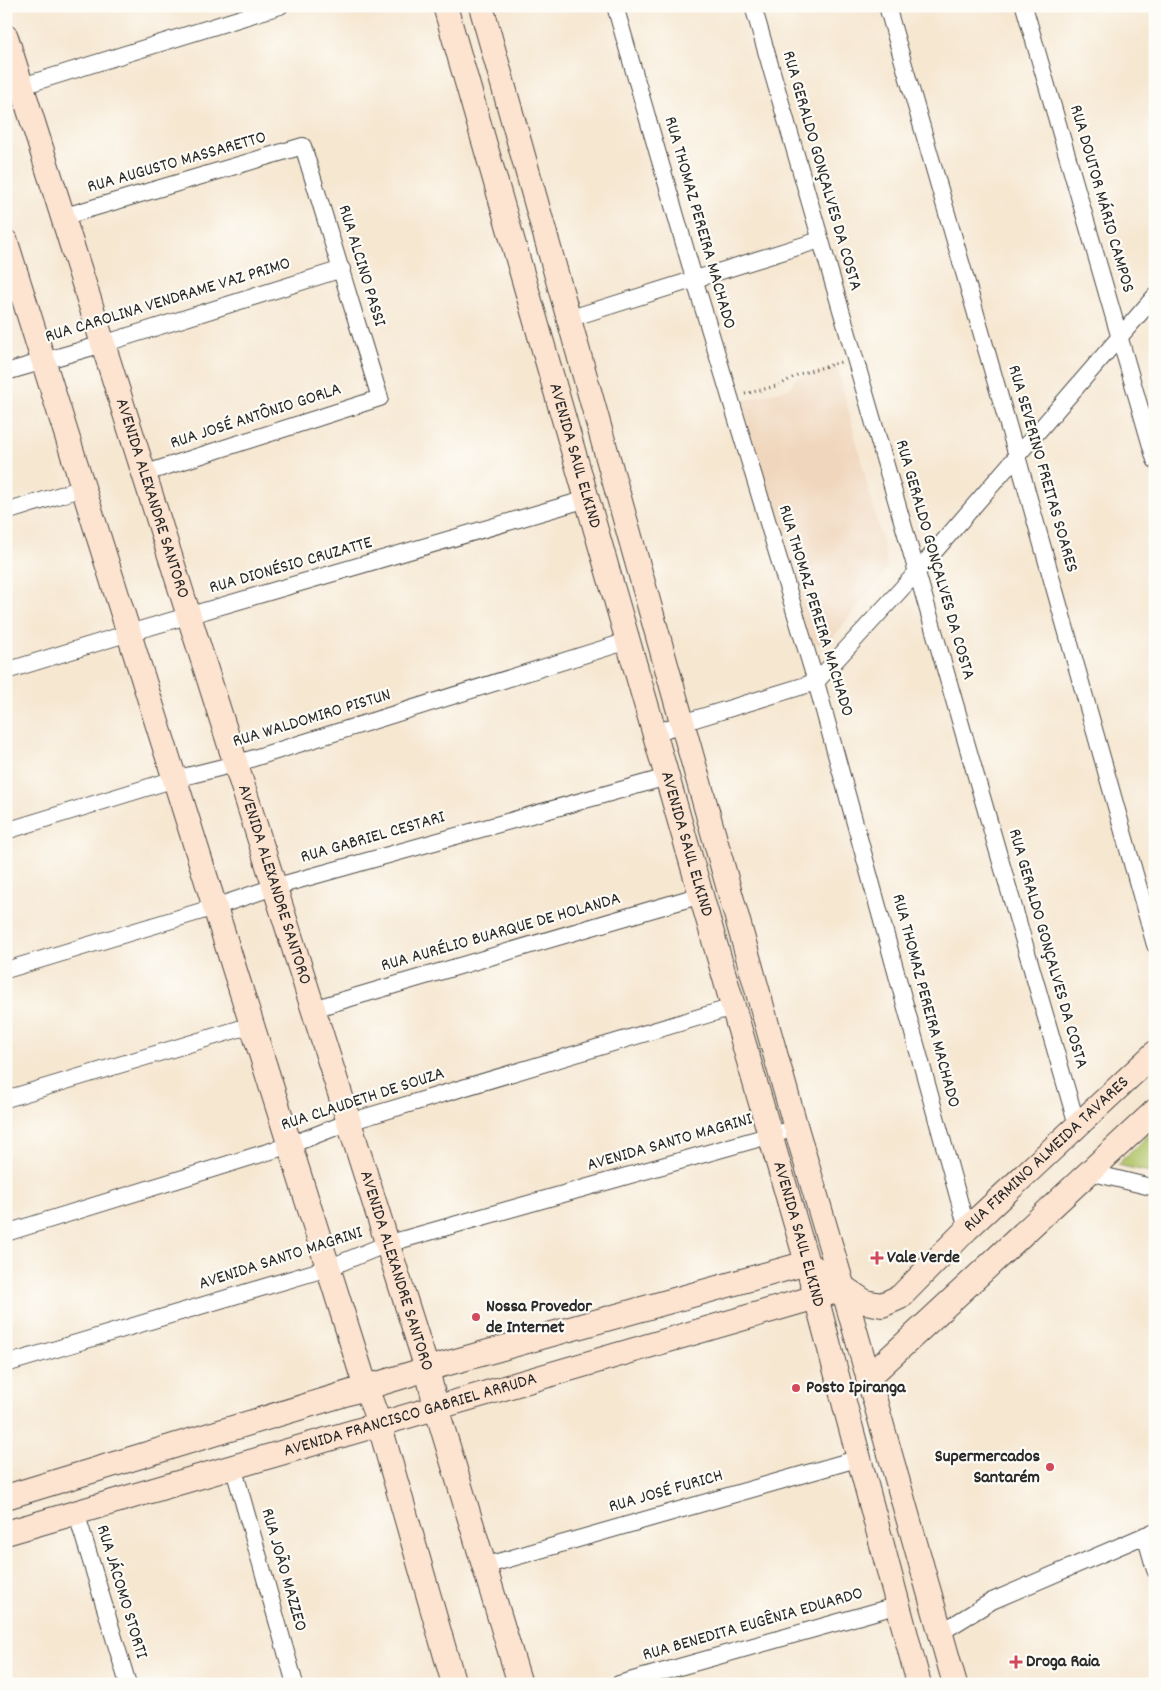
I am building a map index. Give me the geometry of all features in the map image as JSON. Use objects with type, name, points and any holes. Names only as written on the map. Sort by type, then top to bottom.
[{"type":"main road","name":"AVENIDA SAUL ELKIND","points":[[445,6],[807,1263],[920,1684]]},
{"type":"main road","name":"AVENIDA SAUL ELKIND","points":[[481,6],[796,1128],[955,1684]]},
{"type":"main road","name":"AVENIDA ALEXANDRE SANTORO","points":[[6,36],[14,89],[62,217],[103,344],[427,1369],[436,1407],[520,1684]]},
{"type":"main road","points":[[6,242],[328,1268],[379,1423],[454,1684]]},
{"type":"main road","points":[[572,448],[603,441]]},
{"type":"main road","name":"RUA FIRMINO ALMEIDA TAVARES","points":[[807,1263],[865,1302],[882,1305],[900,1297],[967,1230],[1155,1053]]},
{"type":"main road","points":[[868,1378],[1155,1111]]},
{"type":"main road","points":[[6,1497],[427,1369],[807,1263]]},
{"type":"main road","name":"AVENIDA FRANCISCO GABRIEL ARRUDA","points":[[6,1533],[379,1423],[816,1298],[843,1288]]},
{"type":"main road","points":[[899,1605],[913,1637],[921,1646],[929,1649],[934,1646],[940,1633]]},
{"type":"street","points":[[14,89],[280,6]]},
{"type":"street","name":"RUA THOMAZ PEREIRA MACHADO","points":[[615,6],[694,278],[816,682],[967,1230]]},
{"type":"street","name":"RUA GERALDO GONÇALVES DA COSTA","points":[[753,6],[1077,1125]]},
{"type":"street","name":"RUA SEVERINO FREITAS SOARES","points":[[887,6],[1155,944]]},
{"type":"street","name":"RUA DOUTOR MÁRIO CAMPOS","points":[[1024,6],[1155,460]]},
{"type":"street","name":"RUA AUGUSTO MASSARETTO","points":[[62,217],[303,146]]},
{"type":"street","name":"RUA ALCINO PASSI","points":[[303,146],[380,398]]},
{"type":"street","points":[[568,318],[820,240]]},
{"type":"street","name":"RUA CAROLINA VENDRAME VAZ PRIMO","points":[[6,372],[103,344],[342,269]]},
{"type":"street","points":[[654,734],[682,723],[816,682],[916,573],[1155,296]]},
{"type":"street","name":"RUA JOSÉ ANTÔNIO GORLA","points":[[143,474],[380,398]]},
{"type":"street","points":[[6,512],[83,488]]},
{"type":"street","name":"RUA DIONÉSIO CRUZATTE","points":[[6,671],[129,633],[587,500]]},
{"type":"street","name":"RUA WALDOMIRO PISTUN","points":[[6,831],[175,779],[236,764],[628,641]]},
{"type":"street","name":"RUA GABRIEL CESTARI","points":[[6,970],[215,908],[274,887],[667,777]]},
{"type":"street","name":"RUA AURÉLIO BUARQUE DE HOLANDA","points":[[313,1009],[701,896]]},
{"type":"street","name":"RUA CLAUDETH DE SOUZA","points":[[6,1233],[290,1145],[349,1122],[733,1008]]},
{"type":"street","points":[[6,1099],[252,1025]]},
{"type":"street","name":"AVENIDA SANTO MAGRINI","points":[[6,1364],[328,1268],[388,1244],[796,1128]]},
{"type":"street","points":[[1089,1172],[1155,1188]]},
{"type":"street","name":"RUA JOSÉ FURICH","points":[[484,1566],[860,1458]]},
{"type":"street","name":"RUA JOÃO MAZZEO","points":[[232,1466],[295,1684]]},
{"type":"street","name":"RUA JÁCOMO STORTI","points":[[76,1512],[128,1684]]},
{"type":"street","points":[[940,1633],[992,1602],[1150,1533],[1155,1570]]},
{"type":"street","name":"RUA BENEDITA EUGÊNIA EDUARDO","points":[[619,1684],[899,1605]]},
{"type":"path","points":[[730,398],[780,385],[799,374],[854,358]]},
{"type":"shaded area","points":[[837,366],[887,567],[882,576],[831,640],[822,645],[810,641],[806,635],[742,401],[790,388],[795,378]]},
{"type":"green space","points":[[1155,1129],[1155,1173],[1117,1165]]},
{"type":"place","name":"Vale Verde","points":[[877,1258]]},
{"type":"place","name":"Nossa Provedor de Internet","points":[[476,1317]]},
{"type":"place","name":"Posto Ipiranga","points":[[796,1388]]},
{"type":"place","name":"Supermercados Santarém","points":[[1050,1467]]},
{"type":"place","name":"Droga Raia","points":[[1016,1662]]}]
